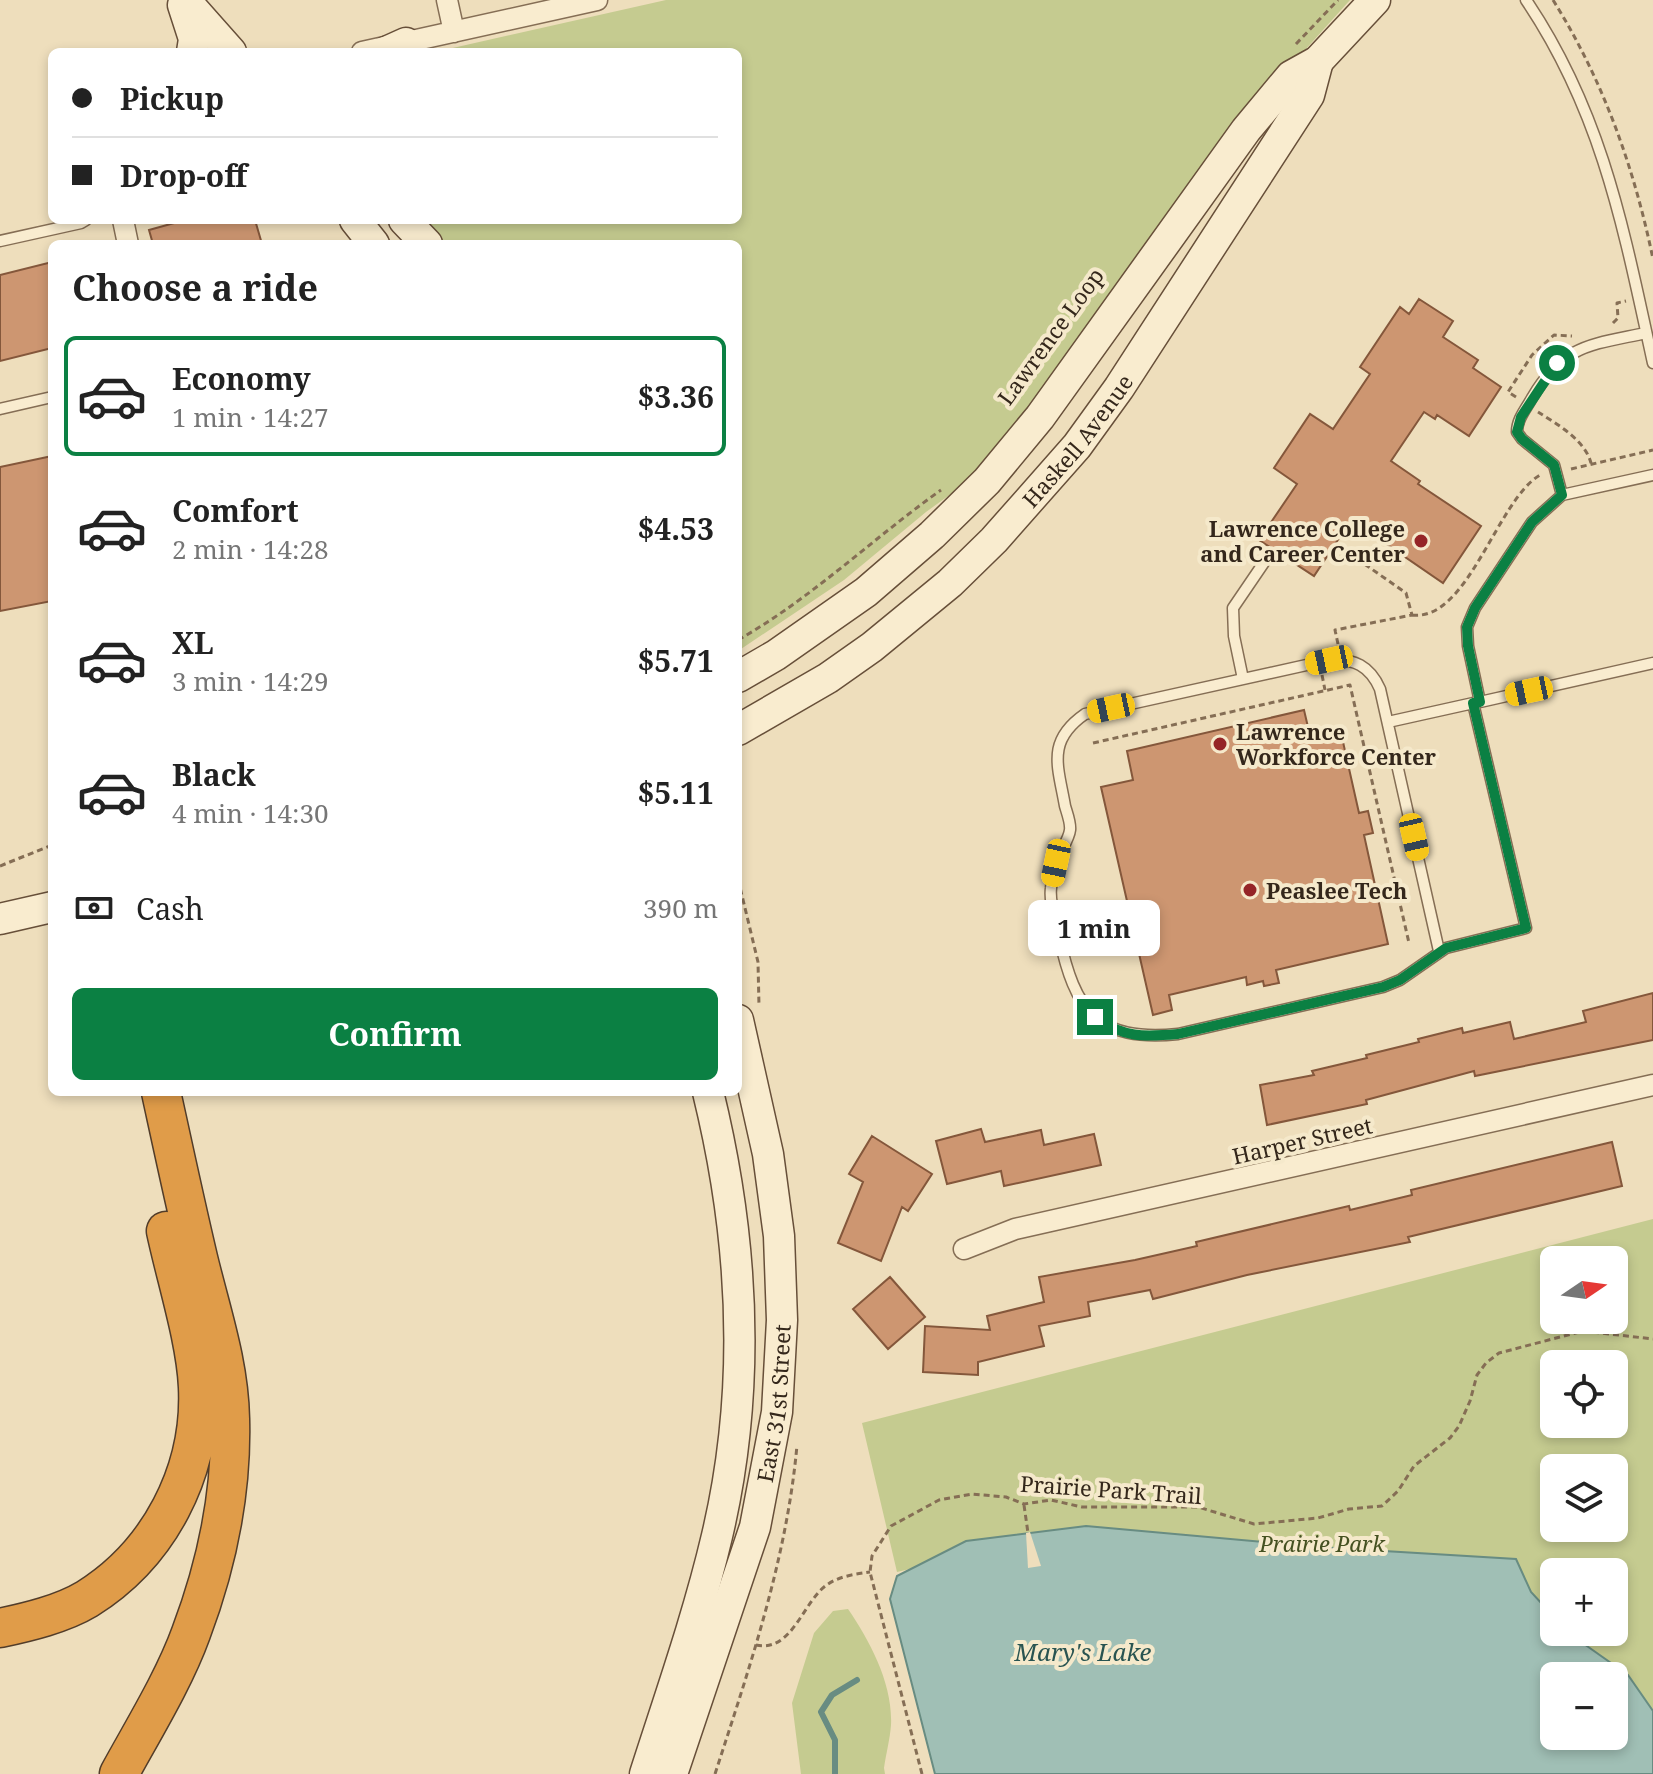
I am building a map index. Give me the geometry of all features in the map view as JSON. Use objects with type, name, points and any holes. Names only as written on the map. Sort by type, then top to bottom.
[{"type":"highway","points":[[0,1628],[32,1621],[85,1600],[127,1569],[158,1531],[179,1493],[192,1457],[198,1406],[195,1360],[135,1096]]},
{"type":"highway","points":[[119,1774],[190,1635],[215,1558],[229,1467],[230,1418],[221,1341],[162,1096]]},
{"type":"main road","points":[[183,0],[194,39],[193,48]]},
{"type":"main road","points":[[183,0],[227,48]]},
{"type":"main road","name":"Haskell Avenue","points":[[742,675],[798,641],[866,592],[932,535],[987,481],[1040,417],[1246,130],[1291,76],[1318,61],[1375,0]]},
{"type":"main road","name":"Haskell Avenue","points":[[742,728],[828,678],[872,647],[950,583],[994,540],[1077,446],[1119,388],[1309,95],[1318,61]]},
{"type":"main road","points":[[358,224],[371,240]]},
{"type":"main road","points":[[408,224],[423,240]]},
{"type":"main road","points":[[0,919],[48,908]]},
{"type":"main road","name":"East 31st Street","points":[[672,1774],[755,1527],[777,1412],[782,1320],[779,1236],[765,1139],[742,1038]]},
{"type":"main road","name":"East 31st Street","points":[[645,1774],[717,1538],[733,1451],[737,1409],[740,1360],[738,1268],[730,1191],[709,1096]]},
{"type":"street","points":[[447,0],[454,32]]},
{"type":"street","points":[[396,47],[597,0]]},
{"type":"street","name":"Harper Street","points":[[964,1249],[1015,1229],[1653,1085]]},
{"type":"lane","points":[[1526,0],[1555,45],[1591,121],[1621,214],[1653,363]]},
{"type":"lane","points":[[0,241],[76,224]]},
{"type":"lane","points":[[1562,495],[1554,465],[1517,432],[1521,417],[1557,363],[1597,344],[1646,333]]},
{"type":"lane","points":[[0,409],[48,398]]},
{"type":"lane","points":[[1439,951],[1380,689],[1374,676],[1364,666],[1346,658],[1329,660],[1085,714],[1062,735],[1057,750],[1070,830],[1056,863],[1050,892],[1067,974],[1079,998],[1095,1017],[1112,1029],[1151,1036],[1178,1034],[1383,987],[1400,980],[1439,951],[1526,928],[1477,702],[1467,627],[1475,608],[1532,522],[1562,495],[1653,475]]},
{"type":"lane","points":[[1243,679],[1234,636],[1233,608],[1265,561]]},
{"type":"lane","points":[[1388,722],[1653,663]]},
{"type":"path","points":[[1287,54],[1338,0]]},
{"type":"path","points":[[1553,0],[1596,79],[1614,121],[1638,195],[1653,259]]},
{"type":"path","points":[[742,638],[826,581],[947,486]]},
{"type":"path","points":[[1325,690],[1322,673],[1338,647],[1335,630],[1412,615],[1406,593],[1350,554]]},
{"type":"path","points":[[1093,743],[1350,685],[1409,943]]},
{"type":"path","points":[[0,866],[48,847]]},
{"type":"path","name":"Prairie Park Trail","points":[[870,1572],[872,1556],[891,1526],[939,1500],[972,1494],[1006,1497],[1024,1504],[1051,1500],[1082,1507],[1198,1507],[1254,1524],[1318,1518],[1349,1509],[1382,1506],[1398,1491],[1414,1466],[1450,1438],[1470,1401],[1477,1375],[1499,1353],[1583,1331],[1653,1339]]},
{"type":"path","points":[[1024,1504],[1028,1533]]},
{"type":"path","points":[[756,1645],[770,1646],[784,1637],[817,1593],[828,1584],[870,1572],[922,1774]]},
{"type":"green space","points":[[666,0],[1350,0],[1268,91],[1003,444],[966,483],[844,580],[742,648],[742,240],[440,240],[426,224],[742,224],[742,48],[453,48]]},
{"type":"green space","name":"Prairie Park","points":[[1653,1219],[1653,1774],[1570,1750],[1628,1750],[1628,1662],[1540,1662],[1540,1741],[931,1564],[897,1572],[862,1423],[1540,1248],[1540,1334],[1628,1334],[1628,1246],[1548,1246]]},
{"type":"green space","points":[[848,1609],[872,1649],[888,1694],[891,1725],[885,1774],[801,1774],[792,1703],[814,1633],[833,1611]]},
{"type":"water","name":"Mary's Lake","points":[[1086,1526],[1318,1547],[1516,1559],[1531,1592],[1540,1602],[1540,1646],[1587,1646],[1610,1662],[1540,1662],[1540,1750],[1628,1750],[1628,1675],[1653,1711],[1653,1774],[935,1774],[890,1599],[897,1576],[966,1541]]},
{"type":"pier","points":[[1030,1532],[1041,1566],[1028,1568],[1026,1533]]},
{"type":"building","points":[[171,224],[256,224],[261,240],[152,240],[149,230]]},
{"type":"building","points":[[48,263],[48,349],[0,361],[0,275]]},
{"type":"building","points":[[1419,299],[1453,321],[1443,337],[1478,360],[1473,368],[1501,387],[1469,436],[1437,415],[1435,419],[1424,412],[1391,461],[1420,481],[1418,484],[1481,526],[1443,583],[1351,520],[1314,576],[1259,540],[1297,484],[1274,468],[1310,414],[1333,429],[1370,374],[1360,367],[1400,307],[1409,314]]},
{"type":"building","points":[[48,457],[48,602],[0,611],[0,467]]},
{"type":"building","name":"Peaslee Tech","points":[[1304,710],[1311,740],[1341,733],[1359,813],[1368,811],[1373,833],[1364,835],[1388,944],[1276,970],[1279,983],[1264,986],[1263,981],[1247,985],[1246,977],[1169,995],[1172,1010],[1153,1015],[1101,787],[1133,780],[1127,751]]},
{"type":"building","points":[[1653,993],[1653,1040],[1475,1076],[1474,1071],[1366,1100],[1367,1104],[1267,1125],[1260,1085],[1314,1075],[1312,1071],[1367,1058],[1366,1055],[1462,1028],[1463,1033],[1510,1022],[1514,1039],[1586,1022],[1583,1011]]},
{"type":"building","points":[[981,1129],[985,1142],[1041,1130],[1044,1145],[1094,1134],[1101,1165],[1004,1186],[1001,1171],[947,1184],[936,1141]]},
{"type":"building","points":[[872,1136],[932,1174],[908,1211],[902,1207],[881,1261],[838,1243],[863,1182],[849,1174]]},
{"type":"building","points":[[1612,1142],[1622,1186],[1408,1237],[1410,1242],[1247,1275],[1153,1299],[1150,1290],[1088,1302],[1090,1316],[1039,1326],[1044,1346],[978,1362],[978,1375],[923,1372],[925,1326],[990,1330],[987,1316],[1044,1302],[1039,1277],[1197,1246],[1196,1242],[1349,1206],[1350,1210],[1412,1195],[1411,1190]]},
{"type":"building","points":[[890,1277],[925,1317],[888,1349],[853,1309]]},
{"type":"waterway","points":[[835,1774],[835,1740],[821,1712],[832,1695],[857,1680]]},
{"type":"place","name":"Lawrence College and Career Center","points":[[1421,541]]},
{"type":"place","name":"Lawrence Workforce Center","points":[[1220,744]]},
{"type":"place","name":"Peaslee Tech","points":[[1250,890]]},
{"type":"route","points":[[1095,1017],[1112,1029],[1131,1034],[1178,1034],[1383,987],[1400,980],[1446,948],[1526,928],[1473,703],[1480,702],[1467,627],[1475,608],[1532,522],[1562,495],[1554,465],[1517,432],[1521,417],[1557,363]]}]
